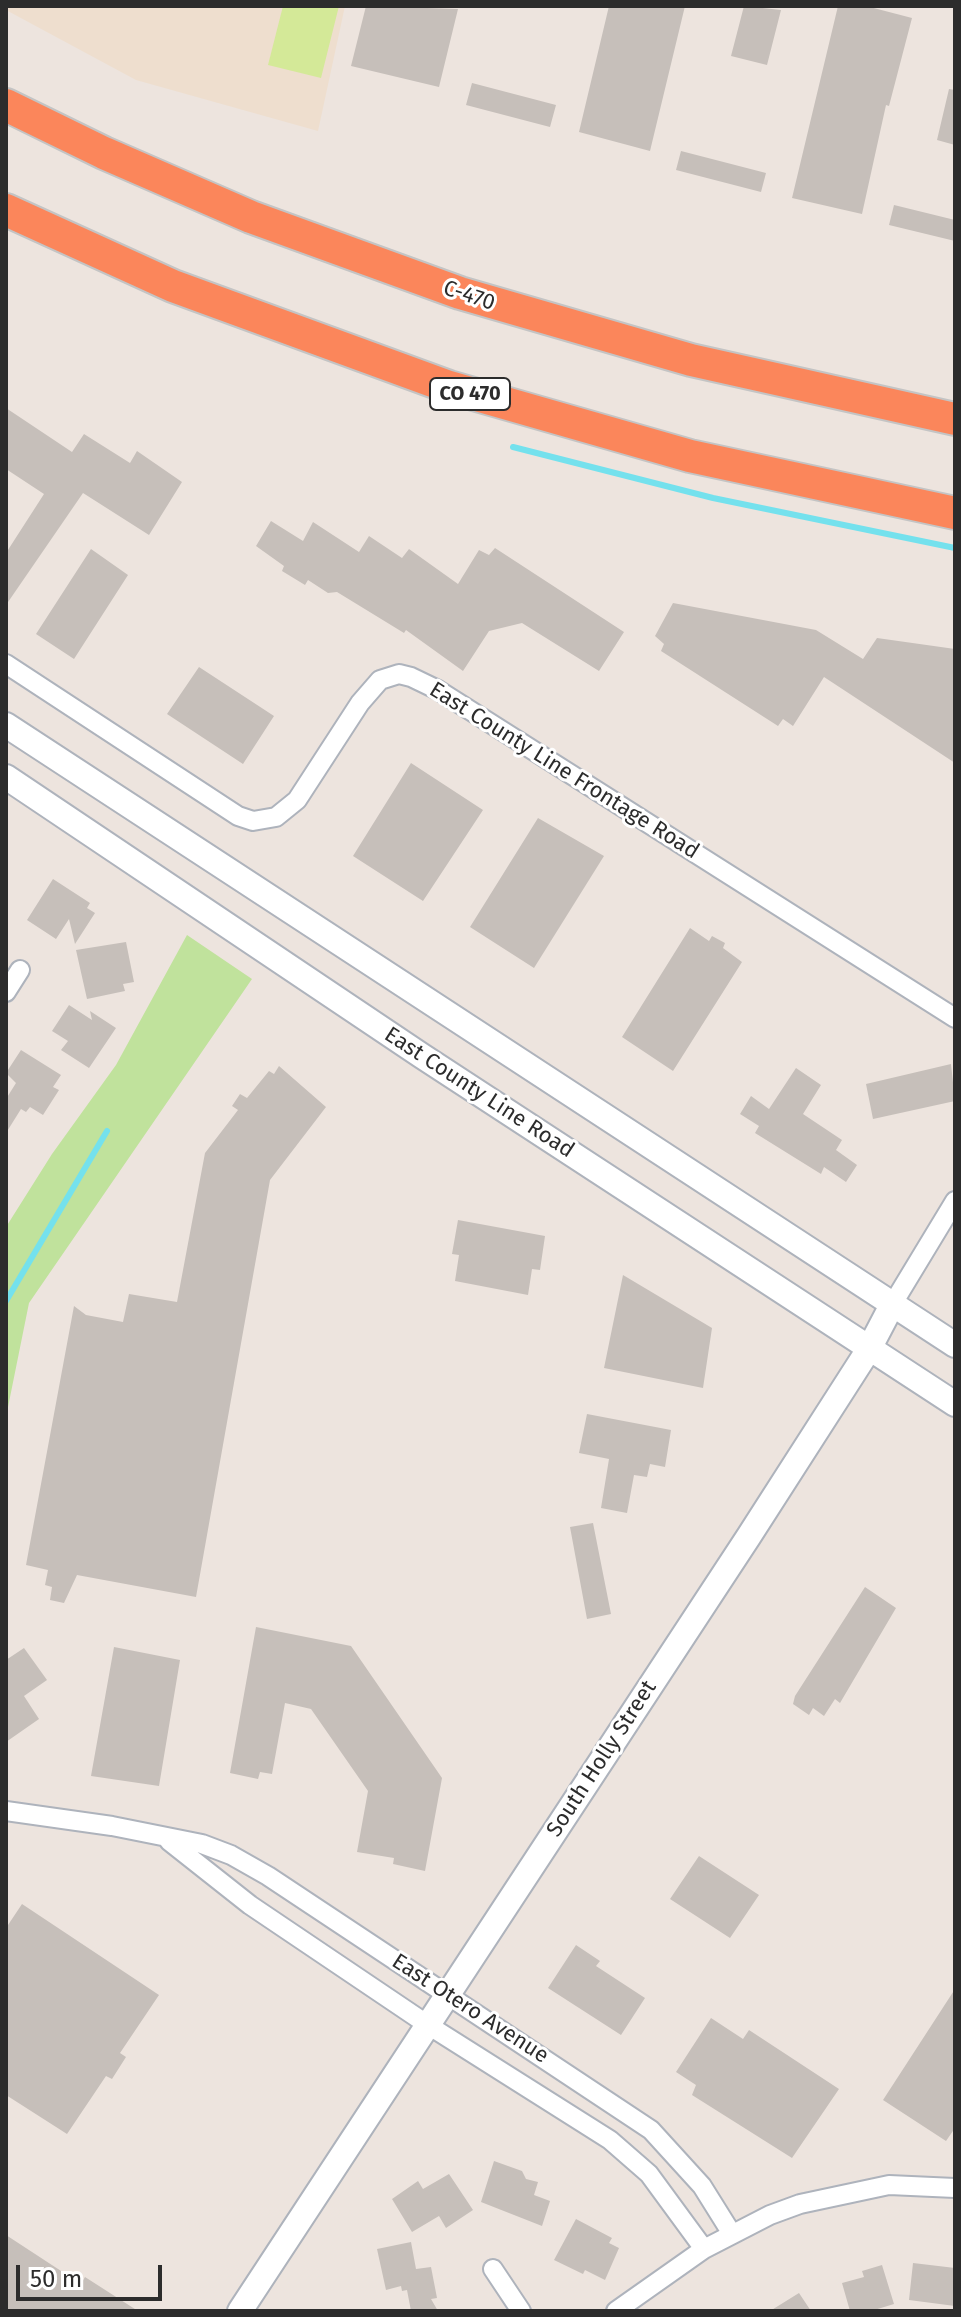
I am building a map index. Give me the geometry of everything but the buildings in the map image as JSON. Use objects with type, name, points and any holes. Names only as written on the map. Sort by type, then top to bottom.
[{"type":"highway","name":"C-470","points":[[6,105],[104,153],[240,212],[460,293],[691,360],[955,419]]},
{"type":"highway","name":"CO 470","points":[[6,210],[173,286],[449,387],[690,456],[955,513]]},
{"type":"main road","points":[[6,725],[955,1345]]},
{"type":"main road","name":"East County Line Road","points":[[6,777],[422,1056],[955,1404]]},
{"type":"main road","name":"South Holly Street","points":[[240,2311],[869,1349],[892,1305]]},
{"type":"street","name":"East County Line Frontage Road","points":[[6,664],[238,816],[253,821],[276,817],[297,800],[360,703],[380,680],[399,674],[411,677],[438,690],[955,1018]]},
{"type":"street","points":[[6,992],[20,970]]},
{"type":"street","name":"South Holly Street","points":[[892,1305],[955,1201]]},
{"type":"street","name":"East Otero Avenue","points":[[6,1811],[112,1826],[202,1844],[231,1855],[651,2130],[702,2186],[732,2234]]},
{"type":"street","name":"East Otero Avenue","points":[[167,1839],[250,1905],[629,2155],[669,2198],[704,2249]]},
{"type":"street","points":[[616,2311],[704,2249],[800,2204],[870,2188],[955,2188]]},
{"type":"street","points":[[493,2269],[521,2311]]},
{"type":"shaded area","points":[[6,6],[345,6],[318,131],[136,80],[6,10]]},
{"type":"green space","points":[[283,6],[339,6],[321,78],[268,65]]},
{"type":"green space","points":[[187,935],[252,979],[29,1303],[6,1417],[6,1227],[52,1154],[116,1065]]},
{"type":"waterway","points":[[513,447],[713,498],[955,548]]},
{"type":"waterway","points":[[6,1301],[107,1131]]}]
